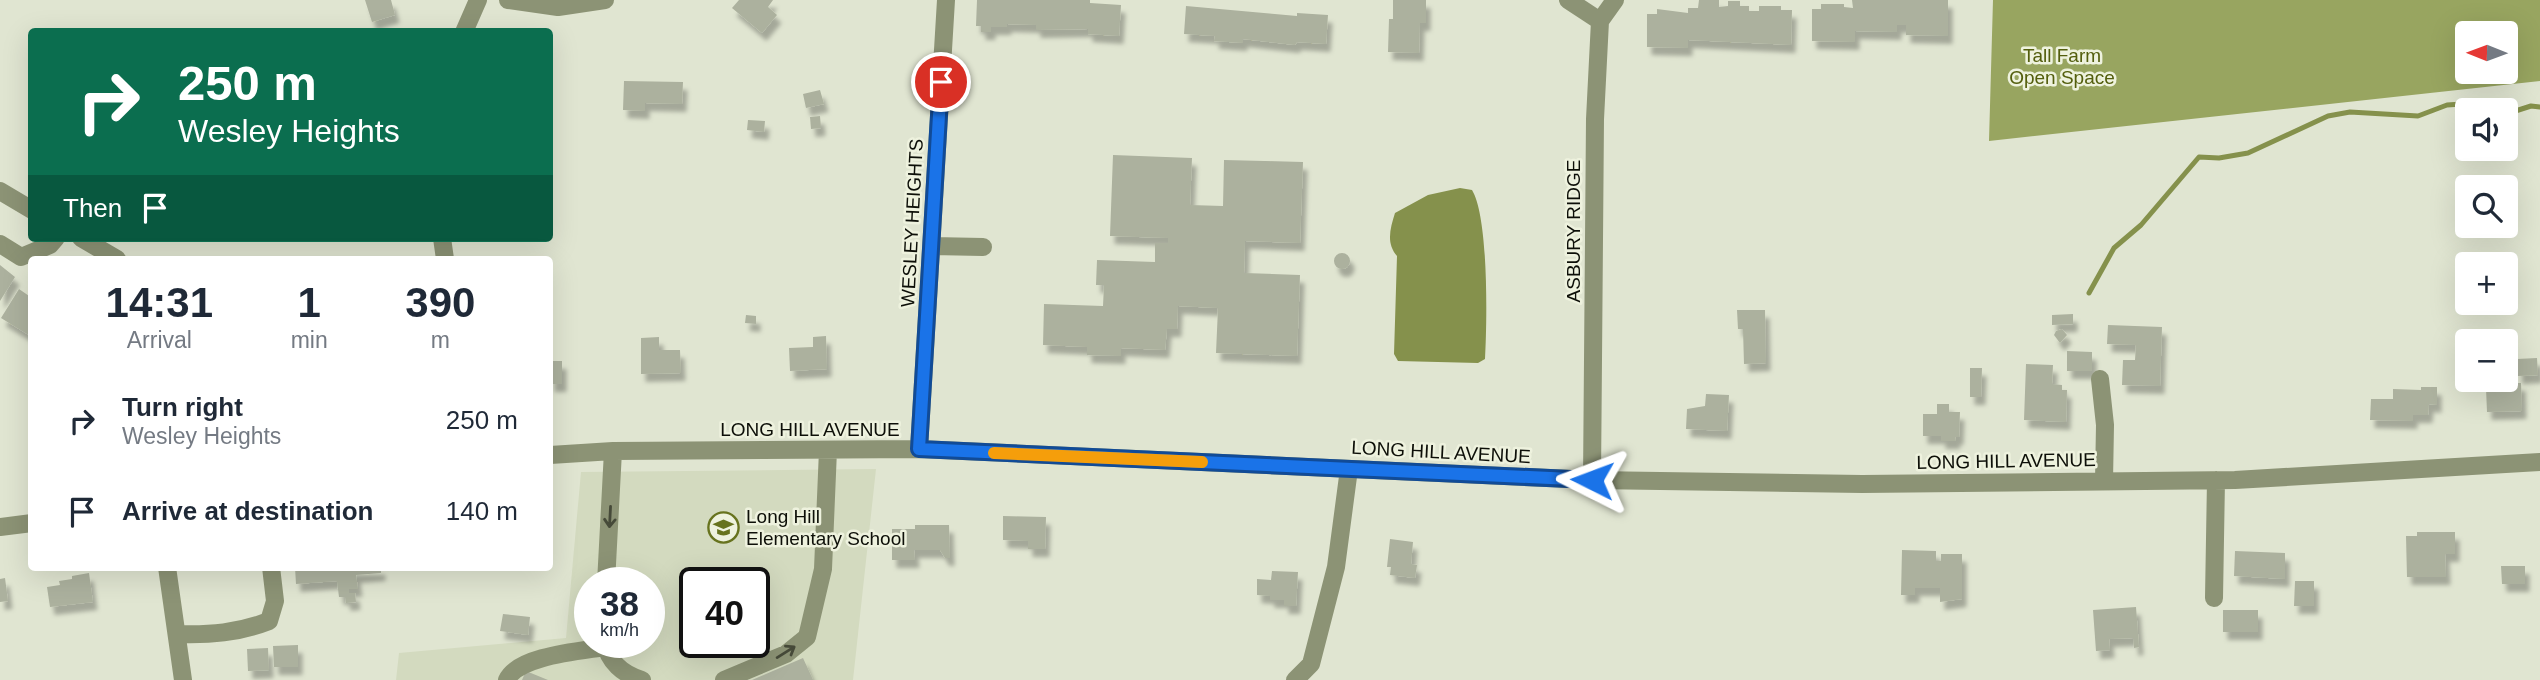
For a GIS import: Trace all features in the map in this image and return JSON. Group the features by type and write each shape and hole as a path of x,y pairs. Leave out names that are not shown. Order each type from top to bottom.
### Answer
{"street":[{"path":"466,28 478,0"},
{"path":"508,0 558,7 605,0"},
{"name":"WESLEY HEIGHTS","path":"919,449 946,0"},
{"path":"1568,0 1600,21 1615,0"},
{"name":"ASBURY RIDGE","path":"1592,480 1595,119 1600,21"},
{"path":"0,191 28,207"},
{"path":"0,244 21,257 53,242"},
{"path":"87,242 112,256"},
{"path":"932,246 983,247"},
{"path":"2100,379 2105,425 2104,481"},
{"name":"LONG HILL AVENUE","path":"553,455 613,451 919,449 1592,480 1862,484 2216,480 2540,462"},
{"path":"724,680 786,654 807,637 822,569 828,450"},
{"path":"607,567 613,451"},
{"path":"1295,680 1311,664 1336,567 1349,469"},
{"path":"2214,598 2216,480"},
{"path":"0,527 28,524"},
{"path":"168,571 183,680"},
{"path":"177,634 212,635 247,630 269,621 275,601 271,571"},
{"path":"507,680 510,674 527,662 574,651"},
{"path":"611,658 628,676 642,680"}],"shaded area":[{"path":"1460,188 1472,190 1478,204 1481,223 1486,272 1485,359 1478,363 1398,361 1394,354 1397,256 1391,246 1390,236 1395,213 1428,195"},
{"name":"Long Hill Elementary School","path":"876,469 853,680 396,680 399,653 566,638 581,472"}],"green space":[{"name":"Tall Farm Open Space","path":"1993,0 2540,0 2540,81 2518,83 2518,21 2455,21 2455,84 2512,84 1989,141"}],"building":[{"path":"365,0 391,0 395,15 372,22"},
{"path":"739,0 773,0 768,7 777,15 762,33 732,8"},
{"path":"977,0 1090,0 1090,3 1121,5 1119,36 1088,34 1088,29 1036,30 1036,25 1007,24 1007,27 991,27 991,32 981,32 981,26 976,26"},
{"path":"1393,0 1426,0 1426,23 1420,23 1419,53 1388,52 1389,19 1393,19"},
{"path":"1699,0 1719,0 1719,7 1728,6 1728,1 1740,1 1740,6 1749,6 1749,11 1759,11 1759,6 1781,6 1781,10 1792,10 1791,45 1688,40 1688,48 1647,47 1647,14 1657,14 1657,9 1688,13 1688,8 1698,8"},
{"path":"1852,0 1948,0 1948,36 1906,35 1906,25 1897,25 1897,32 1855,31 1855,42 1812,41 1812,9 1821,9 1821,4 1844,4 1844,7 1853,8"},
{"path":"1186,6 1297,16 1297,13 1328,15 1326,44 1297,42 1295,45 1243,39 1243,43 1214,41 1215,36 1184,34"},
{"path":"624,81 683,82 682,104 645,103 645,111 623,110"},
{"path":"820,90 824,104 806,108 803,94"},
{"path":"820,116 821,128 811,129 810,117"},
{"path":"748,120 765,121 764,132 747,130"},
{"path":"1113,155 1192,158 1190,205 1223,206 1224,160 1303,162 1300,243 1245,241 1244,273 1300,275 1297,356 1216,353 1218,308 1178,306 1177,329 1167,329 1165,350 1121,348 1121,356 1087,355 1087,347 1043,345 1044,304 1103,306 1104,285 1096,285 1097,260 1155,262 1155,243 1168,243 1168,238 1110,236"},
{"path":"1339,253 1345,253 1350,261 1348,267 1339,269 1334,264 1334,258"},
{"path":"0,265 15,277 0,301"},
{"path":"19,289 28,295 28,335 1,318"},
{"path":"1737,310 1765,310 1766,363 1744,364 1743,329 1738,329"},
{"path":"2073,314 2073,324 2052,325 2052,315"},
{"path":"746,315 756,316 756,324 745,323"},
{"path":"2108,325 2162,327 2160,386 2122,385 2123,360 2135,360 2136,345 2107,344"},
{"path":"2062,329 2067,335 2060,343 2054,335"},
{"path":"826,336 827,369 790,371 789,348 813,347 813,337"},
{"path":"659,337 659,350 680,350 681,373 641,374 641,338"},
{"path":"2067,351 2092,352 2092,371 2067,371"},
{"path":"2537,358 2538,375 2518,376 2518,359"},
{"path":"553,361 562,361 562,384 553,384"},
{"path":"2026,364 2053,365 2052,384 2062,385 2062,390 2067,390 2066,422 2024,420"},
{"path":"1970,368 1982,368 1981,397 1970,397"},
{"path":"2518,383 2521,383 2522,411 2487,412 2486,392 2518,392"},
{"path":"2421,387 2437,387 2437,405 2429,404 2428,415 2413,415 2413,421 2370,420 2371,399 2393,399 2393,389 2421,390"},
{"path":"1706,394 1729,395 1727,431 1686,429 1687,409 1705,406"},
{"path":"1937,404 1949,404 1949,412 1960,412 1959,437 1955,437 1956,441 1941,441 1941,436 1923,436 1923,414 1937,414"},
{"path":"1003,516 1046,517 1045,549 1028,549 1028,541 1003,540"},
{"path":"915,525 949,525 950,558 945,558 940,550 914,550 915,560 892,560 892,529 915,529"},
{"path":"2417,532 2455,532 2455,554 2445,554 2446,577 2407,577 2406,536 2417,536"},
{"path":"1390,539 1413,542 1411,564 1417,565 1415,578 1390,575 1391,567 1387,567"},
{"path":"1902,550 1936,551 1936,561 1941,561 1941,554 1962,554 1962,599 1940,602 1940,588 1915,588 1915,595 1901,595"},
{"path":"2235,551 2285,553 2285,579 2234,576"},
{"path":"2501,566 2525,566 2525,584 2502,584"},
{"path":"295,571 381,571 356,575 358,589 349,589 349,593 355,593 356,602 346,603 345,597 339,597 337,581 296,584"},
{"path":"1272,571 1298,572 1296,606 1284,606 1284,600 1270,600 1270,596 1257,595 1257,579 1271,580"},
{"path":"89,573 93,602 50,607 47,587 60,585 59,581 72,579 72,576"},
{"path":"5,578 8,601 0,602 0,579"},
{"path":"2295,581 2314,581 2314,606 2294,606"},
{"path":"2136,607 2139,647 2134,648 2133,638 2109,639 2110,650 2096,651 2093,610"},
{"path":"2223,610 2258,610 2258,632 2223,632"},
{"path":"503,614 530,617 528,635 500,631"},
{"path":"298,645 298,667 274,667 273,646"},
{"path":"268,648 269,670 248,671 247,649"},
{"path":"803,658 813,680 752,680"},
{"path":"526,671 548,680 522,680"}],"waterway":[{"path":"2089,293 2114,248 2141,225 2199,157 2219,158 2248,153 2328,116 2350,112 2418,116 2455,104"},
{"path":"2518,110 2531,106 2540,107"}],"slow traffic":[{"path":"994,453 1202,462"}],"place":[{"name":"Long Hill Elementary School","path":"723,527"}],"route":[{"path":"941,82 919,449 1592,480"}]}
